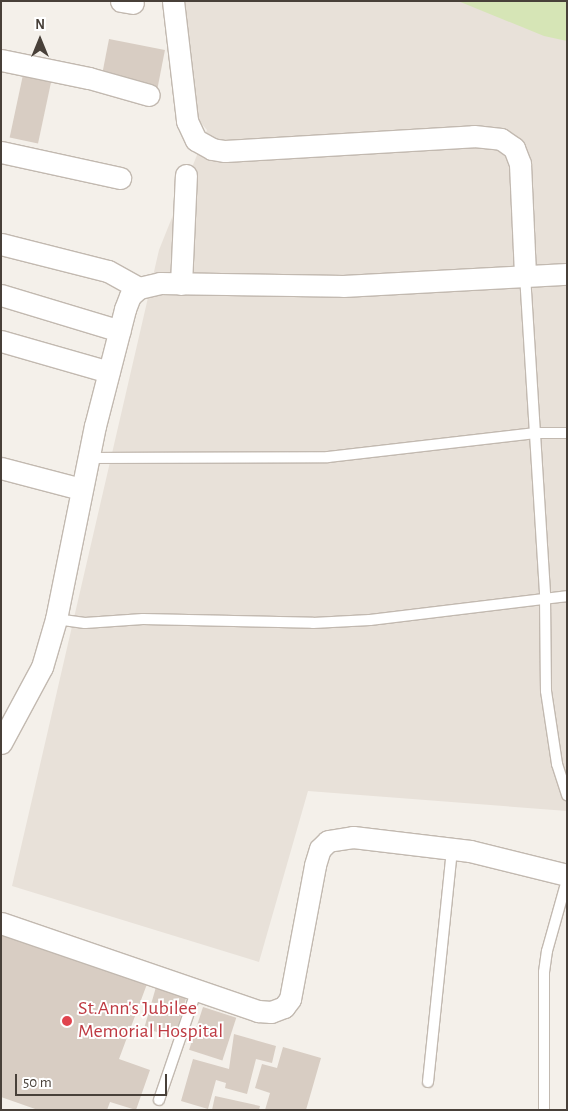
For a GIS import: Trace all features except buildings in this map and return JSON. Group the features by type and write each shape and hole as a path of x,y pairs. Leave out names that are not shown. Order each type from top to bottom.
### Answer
{"street":[{"path":"173,1 187,121 196,140 212,149 225,151 474,136 501,139 514,148 520,164 525,275"},
{"path":"1,60 89,78 149,95"},
{"path":"1,152 120,178"},
{"path":"181,284 186,175"},
{"path":"1,244 108,271 139,288"},
{"path":"1,743 7,713 42,666 56,619 81,489 109,372 130,296 139,288 160,283 343,286 567,274"},
{"path":"1,295 120,331"},
{"path":"1,341 109,372"},
{"path":"1,468 81,489"},
{"path":"1,923 258,1011 284,1007 293,987 315,865 320,849 328,841 353,837 452,849 567,875"}],"lane":[{"path":"525,275 545,596 548,716 557,764 567,795"},
{"path":"88,458 328,457 534,434 567,433"},
{"path":"56,619 85,623 143,619 314,623 370,620 545,596 567,596"},
{"path":"428,1082 452,849"},
{"path":"544,1110 544,972 547,951 567,880"},
{"path":"159,1100 197,989"}],"shaded area":[{"path":"164,1 567,1 567,811 308,791 259,962 12,886 159,250 207,130 175,93"}],"green space":[{"path":"458,1 567,1 567,41 544,36"}],"place":[{"name":"St.Ann's Jubilee Memorial Hospital","path":"67,1021"}]}
